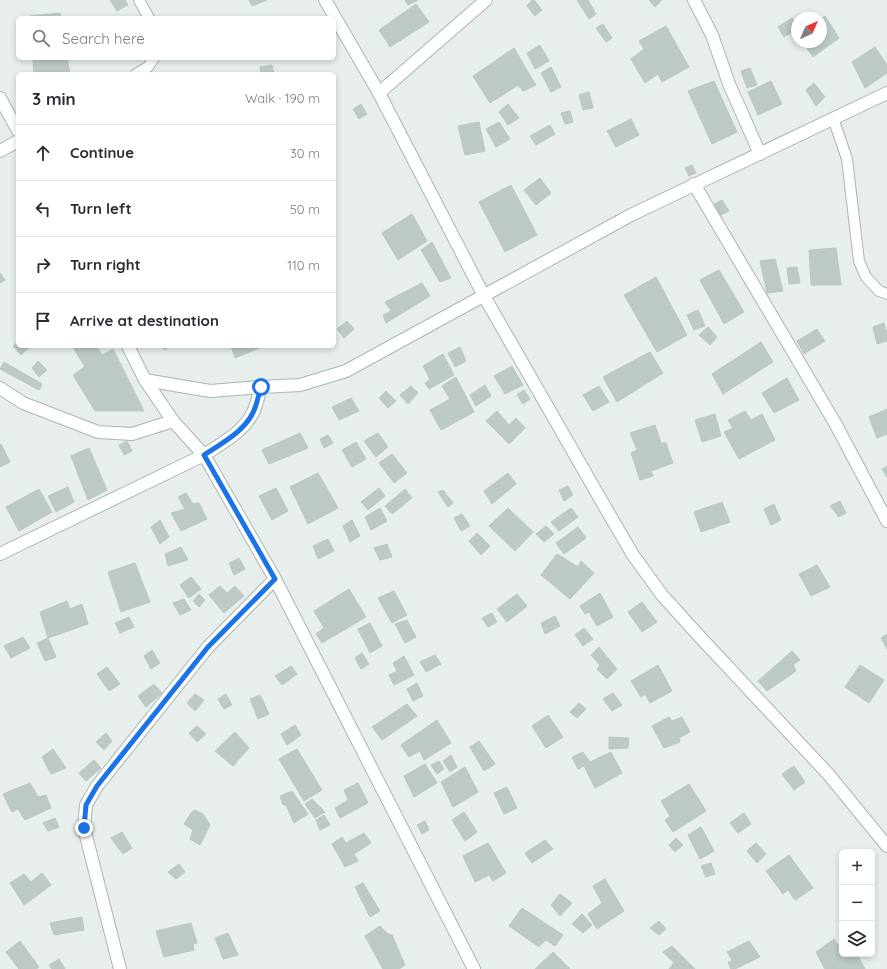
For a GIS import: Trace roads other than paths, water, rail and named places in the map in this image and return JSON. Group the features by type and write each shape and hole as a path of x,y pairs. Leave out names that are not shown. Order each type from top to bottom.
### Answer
{"street":[{"path":"325,0 334,16"},
{"path":"379,94 486,0"},
{"path":"694,0 712,35 728,84 760,154"},
{"path":"336,19 379,94 484,296 608,514 633,555 662,595 829,775 887,846"},
{"path":"145,380 210,391 300,385 346,371 631,215 887,93"},
{"path":"0,98 16,127"},
{"path":"0,151 16,142"},
{"path":"694,184 835,423 887,522"},
{"path":"129,348 145,380 174,422 204,455 275,579 474,969"},
{"path":"0,554 204,455 229,439 242,428 252,416 261,387"},
{"path":"0,388 24,402 98,432 132,434 174,422"},
{"path":"120,969 84,828 86,805 97,786 208,647 275,579"}],"lane":[{"path":"139,0 148,16"},
{"path":"139,72 148,67 153,60"},
{"path":"833,118 847,159 859,261 866,277 879,291 887,294"}]}
